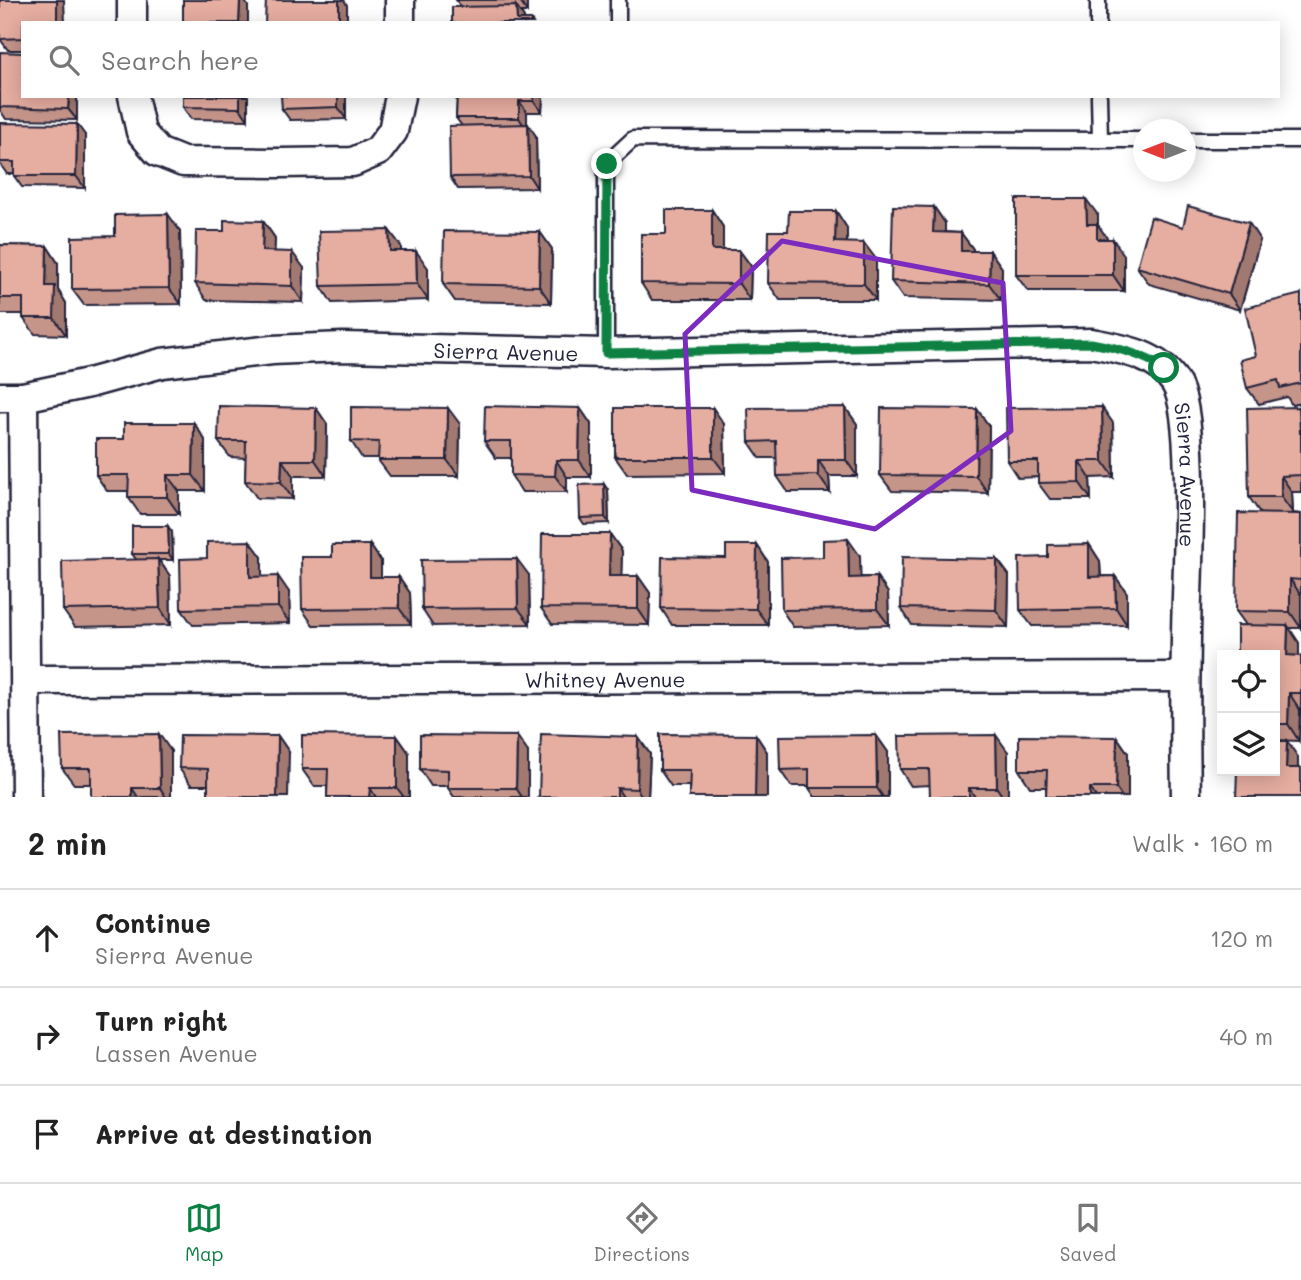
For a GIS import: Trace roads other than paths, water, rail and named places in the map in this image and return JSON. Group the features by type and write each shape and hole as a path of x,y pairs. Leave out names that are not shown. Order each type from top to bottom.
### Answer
{"street":[{"path":"132,0 132,21"},
{"path":"400,0 400,21"},
{"path":"133,98 141,132 158,152 183,162 280,163 353,162 378,151 393,131 400,98"},
{"name":"Sierra Avenue","path":"12,397 89,383 162,363 272,349 343,347 606,353 1091,343 1122,349 1145,357 1164,368 1181,392 1186,409 1186,797"},
{"path":"12,397 26,680 26,797"},
{"name":"Whitney Avenue","path":"26,680 1185,677"}],"lane":[{"path":"618,0 618,21"},
{"path":"1098,0 1098,21"},
{"path":"1099,98 1100,140"},
{"path":"606,353 607,164 633,139 1133,140"},
{"path":"1196,140 1301,140"}]}
